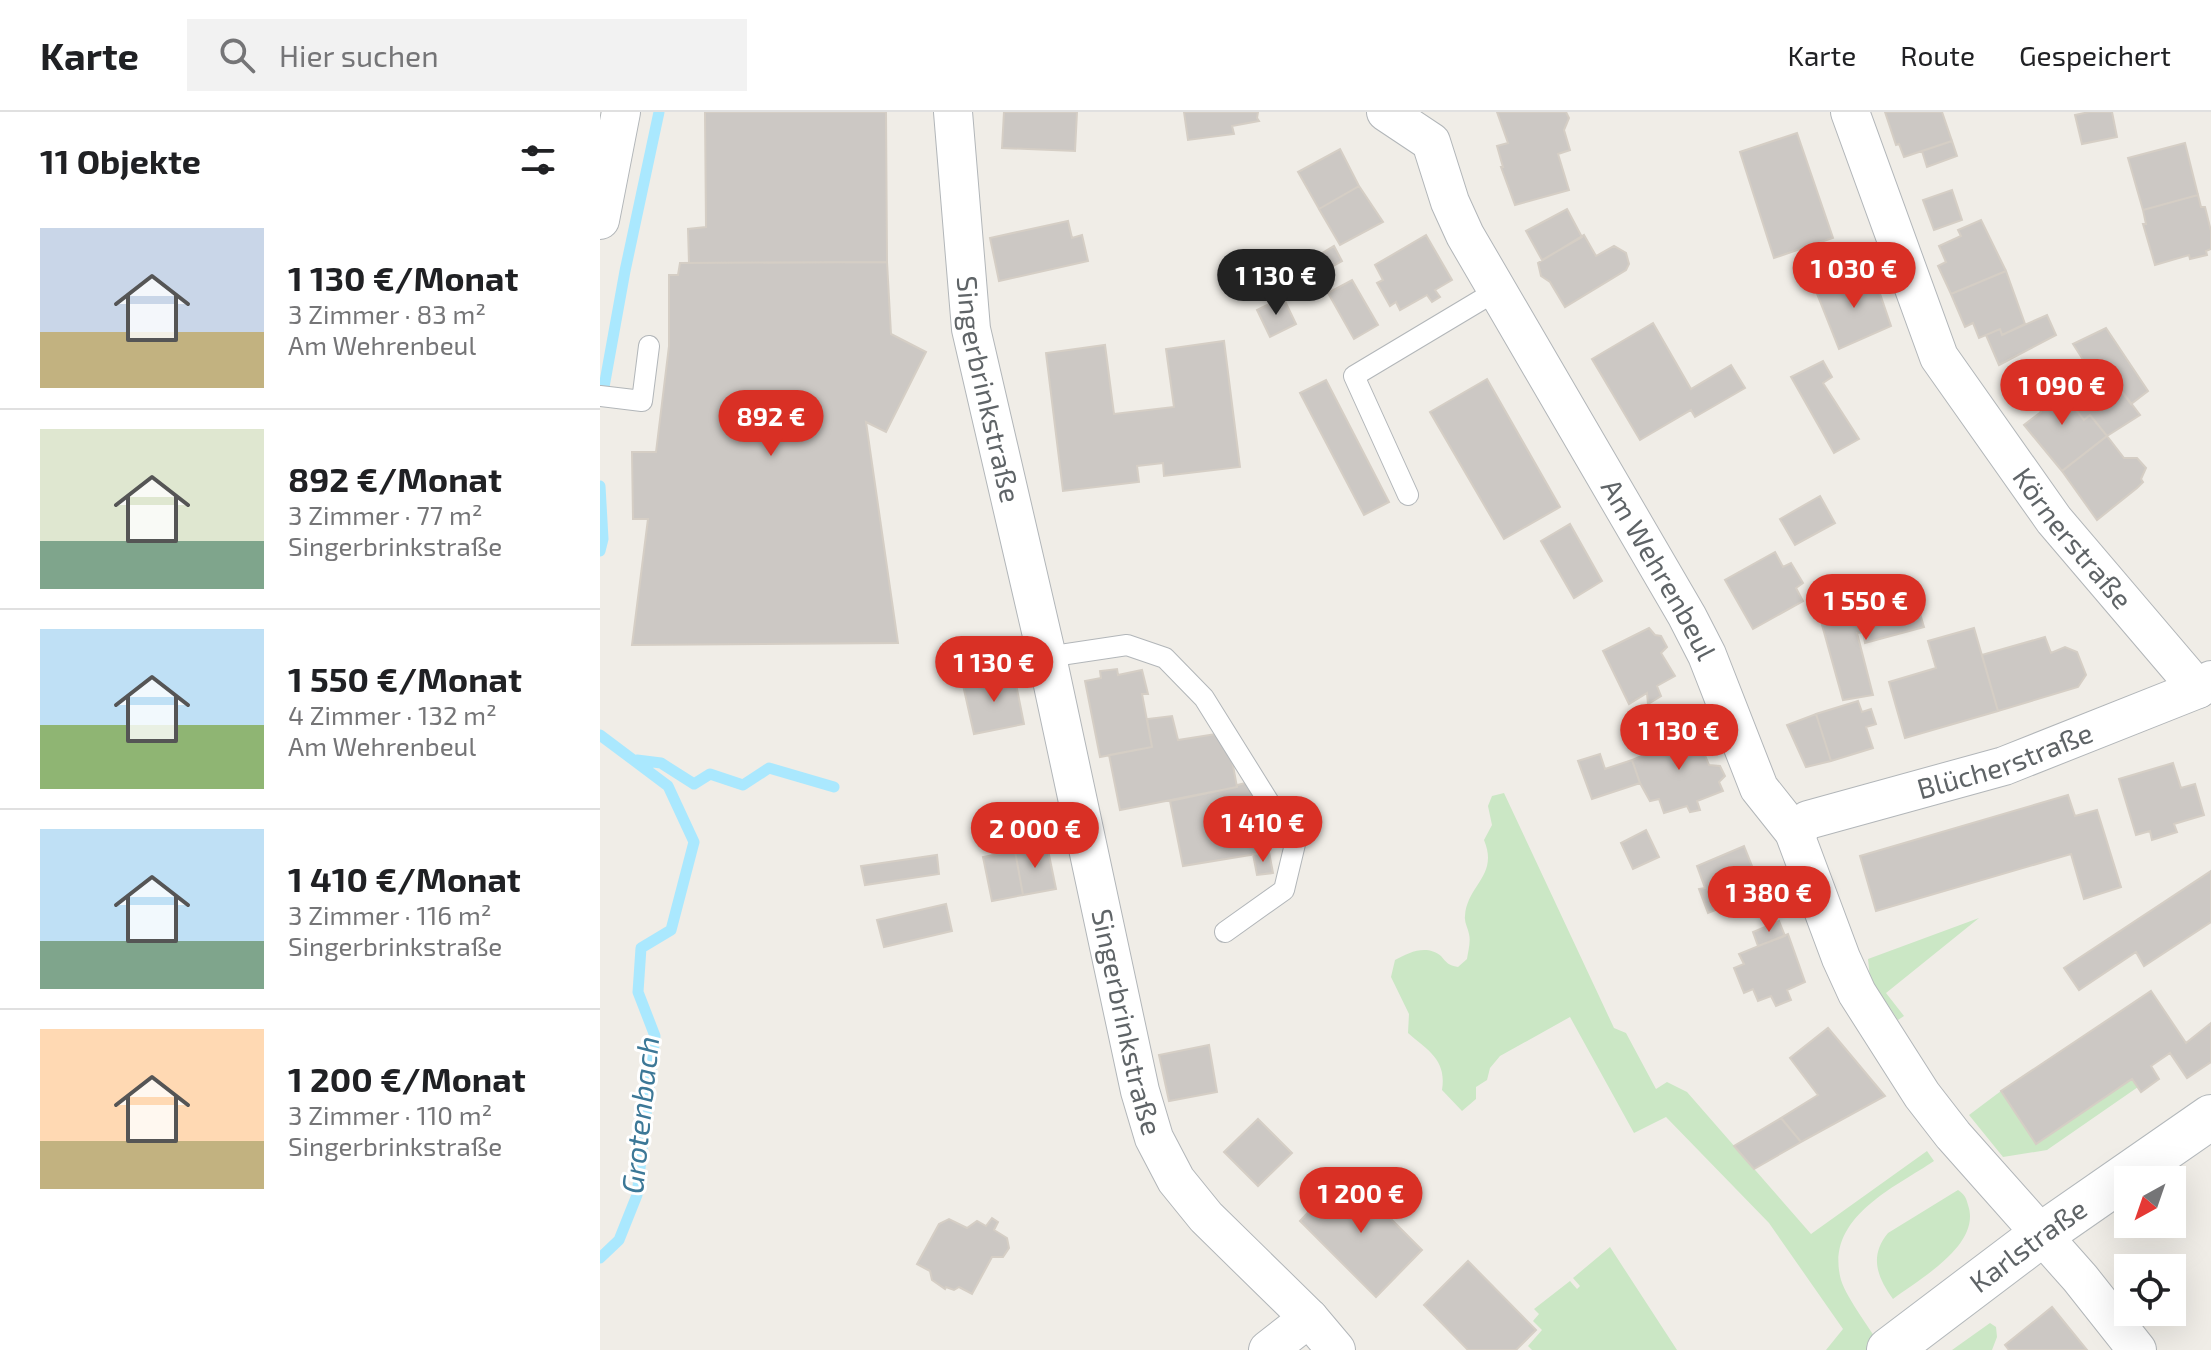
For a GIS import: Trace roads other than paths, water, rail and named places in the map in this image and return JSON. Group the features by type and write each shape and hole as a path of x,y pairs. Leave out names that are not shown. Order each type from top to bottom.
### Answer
{"street":[{"path":"600,220 621,112"},
{"name":"Singerbrinkstraße","path":"953,112 971,329 1047,657 1140,1091 1154,1138 1176,1180 1206,1217 1309,1318 1336,1350"},
{"name":"Am Wehrenbeul","path":"1386,112 1432,127 1450,202 1465,235 1687,616 1707,655 1759,788 1794,832 1857,993 1922,1095 1968,1154 2137,1350"},
{"name":"Körnerstraße","path":"1850,112 1939,357 2054,520 2205,684"},
{"name":"Blücherstraße","path":"1794,832 1808,820 2004,766 2205,684"},
{"name":"Karlstraße","path":"1906,1337 2041,1235 2211,1117"},
{"path":"1268,1350 1309,1318"}],"lane":[{"path":"1408,495 1354,376 1496,291"},
{"path":"600,396 642,401 649,346"},
{"path":"1047,657 1127,645 1165,658 1204,698 1295,844 1284,890 1225,932"}],"waterway":[{"name":"Grotenbach","path":"602,398 659,112"},
{"name":"Grotenbach","path":"600,486 603,539 600,551"},
{"name":"Grotenbach","path":"600,735 668,786 694,842 671,930 641,948 638,992 655,1036 637,1195 619,1240 600,1258"},
{"path":"637,760 661,763 694,784 710,774 743,785 769,768 834,787"}]}
